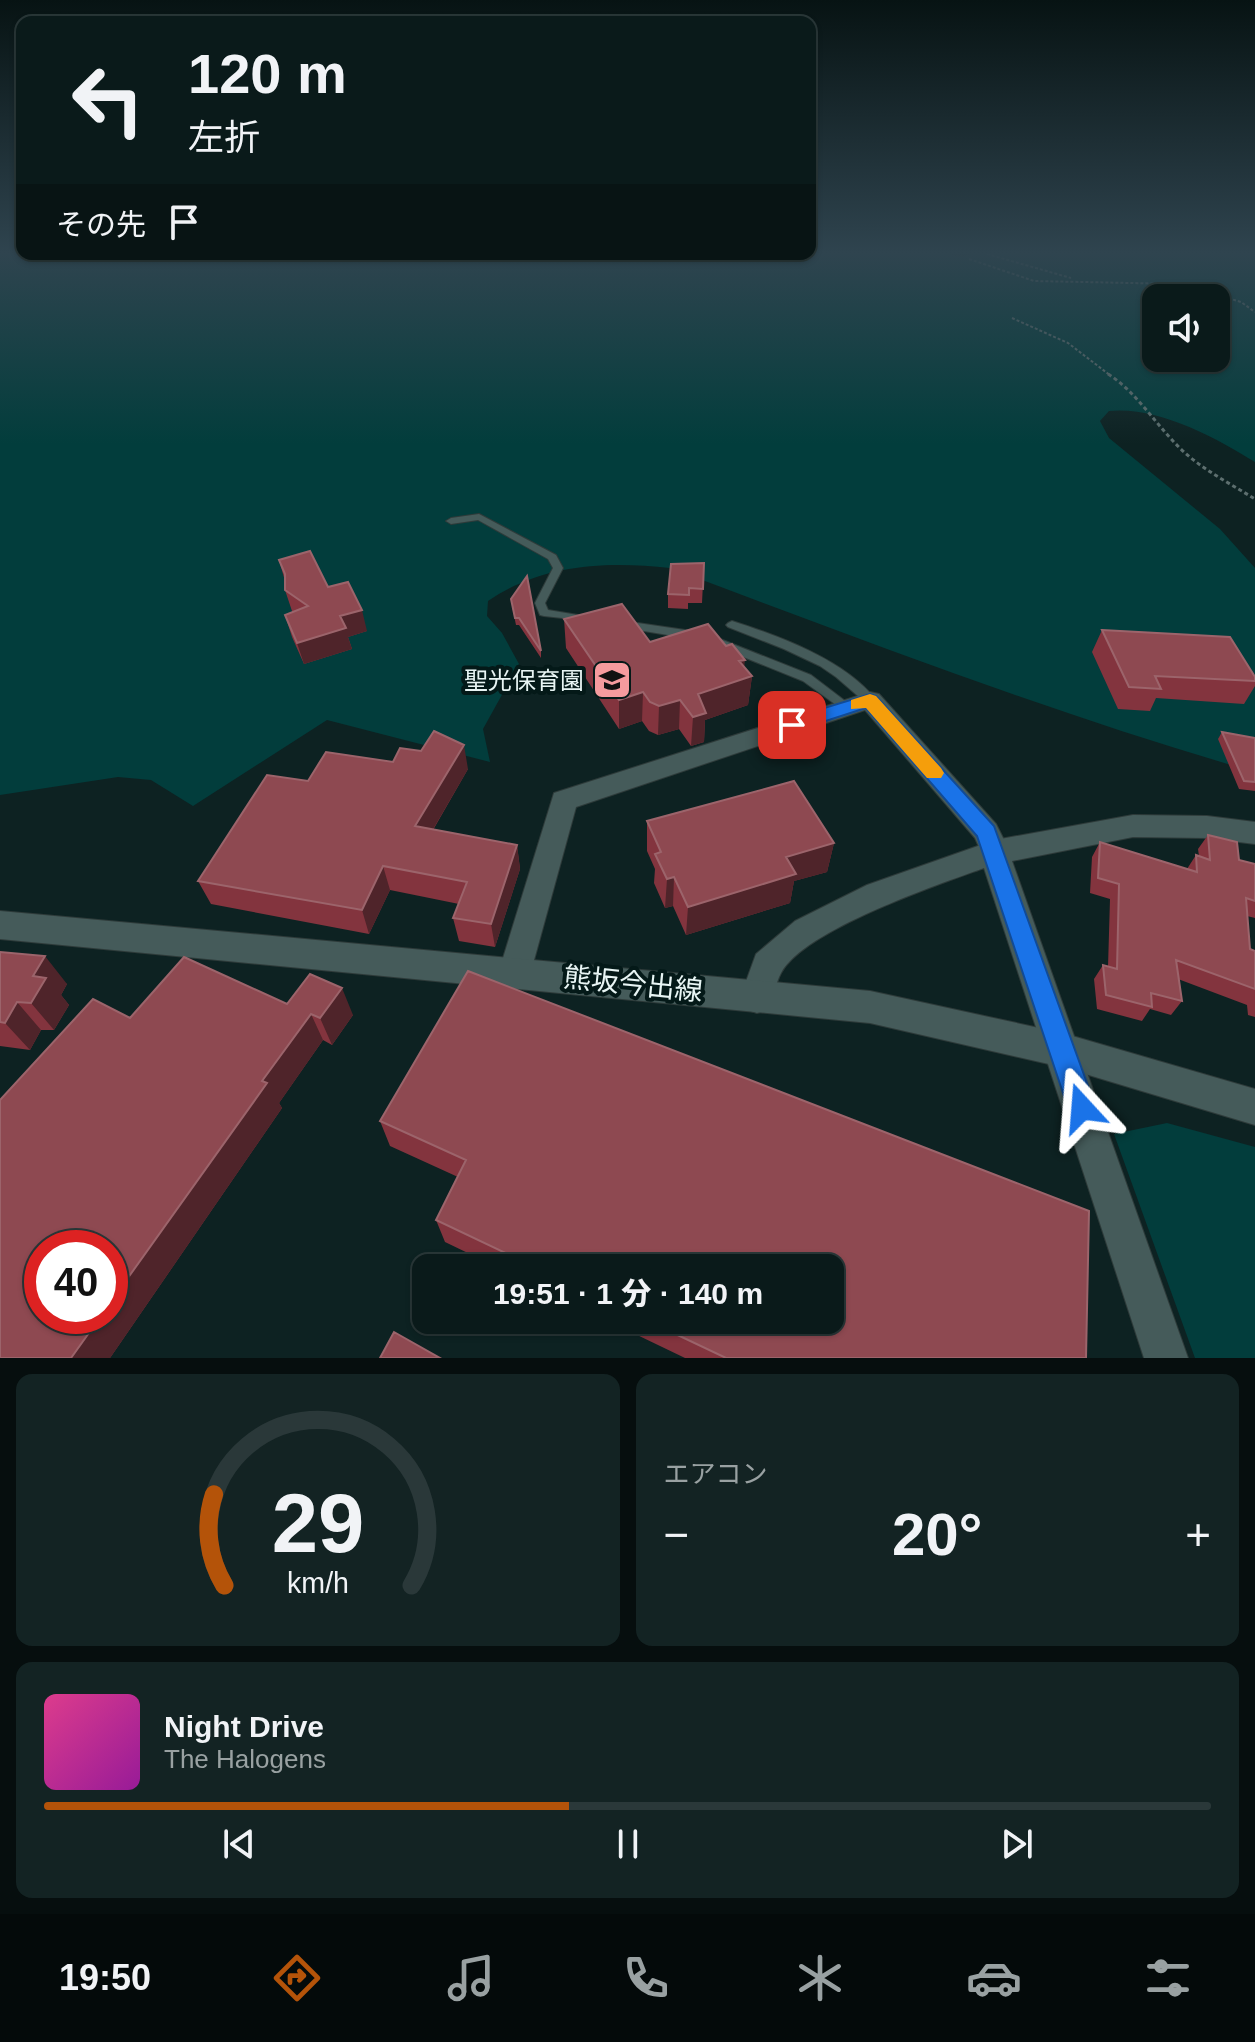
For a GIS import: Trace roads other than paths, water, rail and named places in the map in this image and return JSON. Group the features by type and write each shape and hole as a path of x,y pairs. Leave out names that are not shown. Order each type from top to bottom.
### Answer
{"street":[{"path":"515,971 564,800 858,704 986,832 1166,1358"},
{"path":"757,998 767,964 806,931 878,894 995,852 1133,826 1207,827 1255,833"},
{"name":"熊坂今出線","path":"0,925 515,971 757,998 870,1007 1062,1050 1255,1107"}],"lane":[{"path":"451,521 479,517 552,557 558,568 540,603 544,613 715,641 807,678 858,704"},
{"path":"732,625 824,663 853,681 858,704"}],"place":[{"name":"聖光保育園","path":"612,680"}]}
